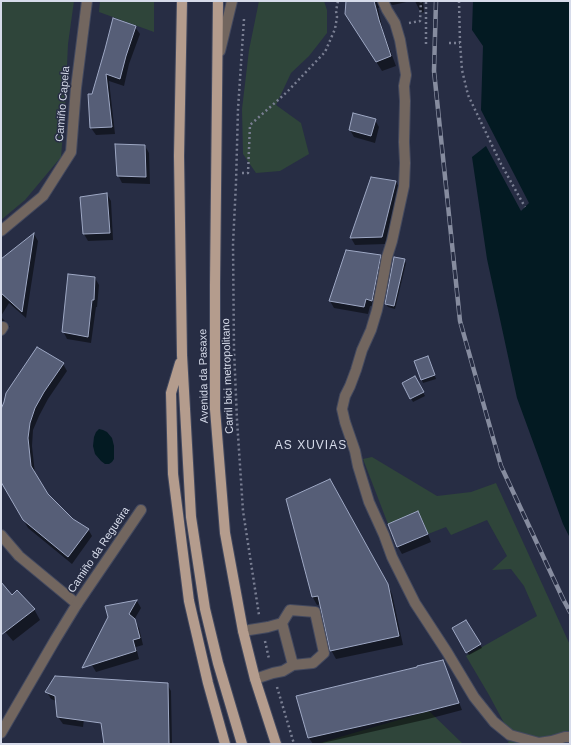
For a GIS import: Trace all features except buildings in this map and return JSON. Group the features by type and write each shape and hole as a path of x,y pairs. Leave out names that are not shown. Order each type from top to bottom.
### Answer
{"main road":[{"name":"Avenida da Pasaxe","path":"182,1 179,156 182,355 192,517 205,609 218,663 242,744"},
{"name":"Avenida da Pasaxe","path":"218,1 215,409 225,533 243,631 255,679 276,744"},
{"path":"182,355 171,392 173,474 189,601 208,683 225,744"}],"street":[{"name":"Camiño Capela","path":"1,231 42,196 71,152 76,88 87,1"},
{"path":"217,61 232,1"},
{"path":"383,1 395,23 400,40 406,75 404,86 404,186 387,257 377,310 371,330 345,396 342,409 345,422 355,450 358,466 369,502 392,557 415,603 474,697 494,722 510,735 539,743 570,737"},
{"name":"Camiño da Regueira","path":"1,733 77,604 141,510"},
{"name":"Camiño da Regueira","path":"1,535 19,556 77,604"},
{"path":"243,631 282,623 290,610 315,612 324,653 313,663 293,665 284,671 255,679"},
{"path":"282,623 293,665"}],"path":[{"path":"242,174 248,173 250,124 287,92 325,52 335,29 338,1"},
{"path":"395,23 404,24 420,21 421,1"},
{"path":"426,1 426,44"},
{"path":"459,1 462,70 468,96 501,164 525,207"},
{"name":"Carril bici metropolitano","path":"245,16 238,109 233,244 234,350 243,511 262,628 273,673 294,744"},
{"path":"449,43 460,43"}],"green space":[{"path":"1,1 74,1 68,44 61,157 25,200 1,220"},
{"path":"100,1 154,1 154,32 99,12"},
{"path":"259,1 324,1 327,10 327,33 309,56 291,73 276,105 301,123 309,154 280,171 256,173 243,154 242,109 249,50"},
{"path":"372,457 437,496 471,492 496,483 570,645 570,744 508,744 510,734 466,656 537,616 524,586 511,569 492,570 507,556 487,520 451,535 446,527 428,534 418,511 388,524 363,459"},
{"path":"429,711 463,744 316,744"}],"water":[{"path":"473,1 570,1 570,538 563,524 517,398 487,259 472,157 486,146 521,211 529,203 481,110 483,46 472,30"},
{"path":"99,429 107,432 112,438 114,446 114,459 109,464 105,464 95,454 93,446 94,437"}],"railway":[{"path":"436,1 434,71 460,321 501,466 570,612"}],"district":[{"name":"AS XUVIAS","path":"311,446"}]}
